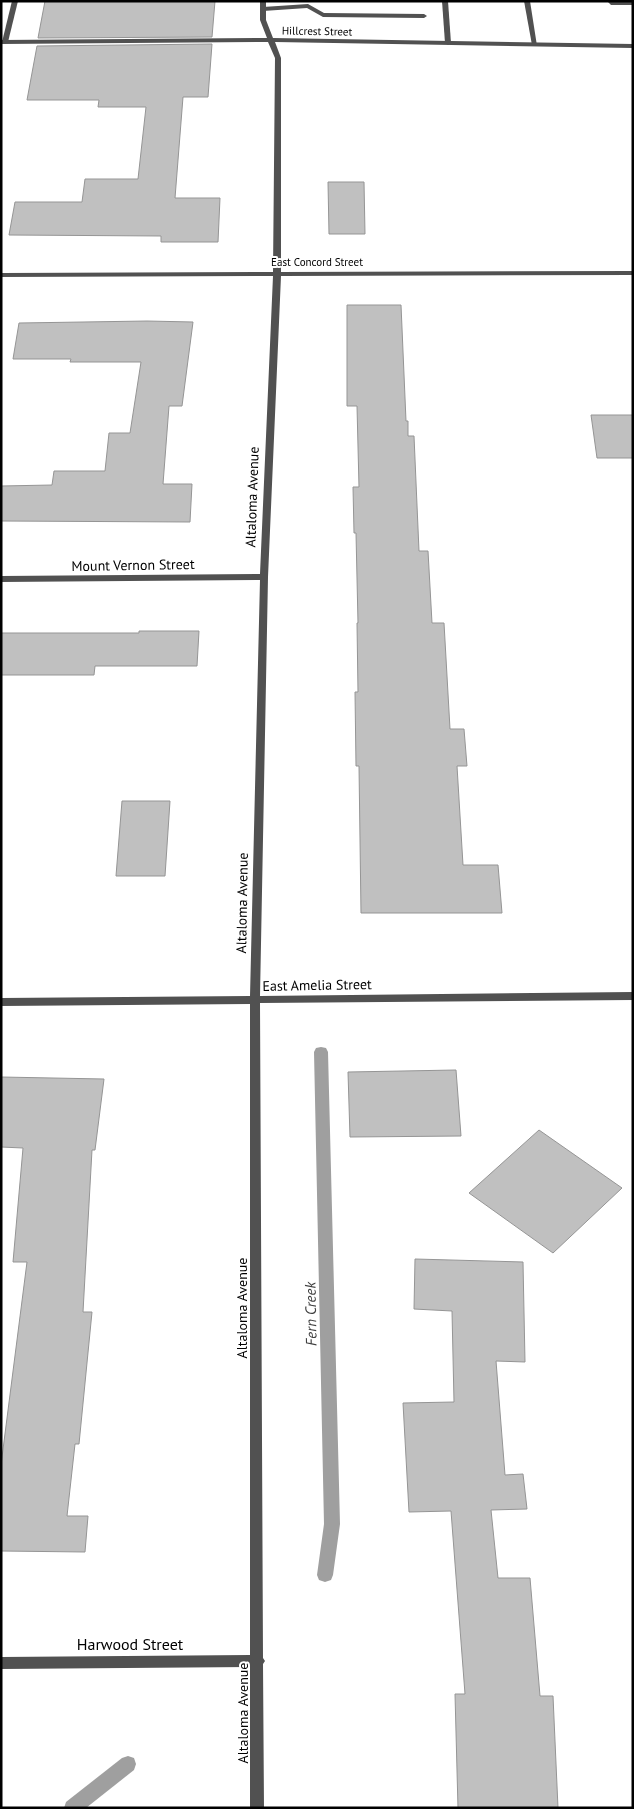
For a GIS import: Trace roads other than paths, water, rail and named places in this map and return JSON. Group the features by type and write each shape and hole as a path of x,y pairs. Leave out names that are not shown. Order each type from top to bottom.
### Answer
{"street":[{"path":"3,42 14,1"},
{"name":"Altaloma Avenue","path":"258,1808 255,999 264,577 277,273 278,58 269,40 263,20 263,1"},
{"path":"445,1 448,43"},
{"path":"528,1 535,45"},
{"path":"610,1 633,3"},
{"path":"263,9 308,3 323,15 424,16"},
{"name":"Hillcrest Street","path":"3,42 269,40 633,46"},
{"name":"East Concord Street","path":"1,275 633,273"},
{"name":"Mount Vernon Street","path":"1,580 264,577"},
{"name":"East Amelia Street","path":"1,1002 633,996"},
{"name":"Harwood Street","path":"1,1663 258,1661"}],"waterway":[{"name":"Fern Creek","path":"321,1052 332,1524 325,1575"},
{"name":"Fern Creek","path":"72,1808 128,1764"}]}
